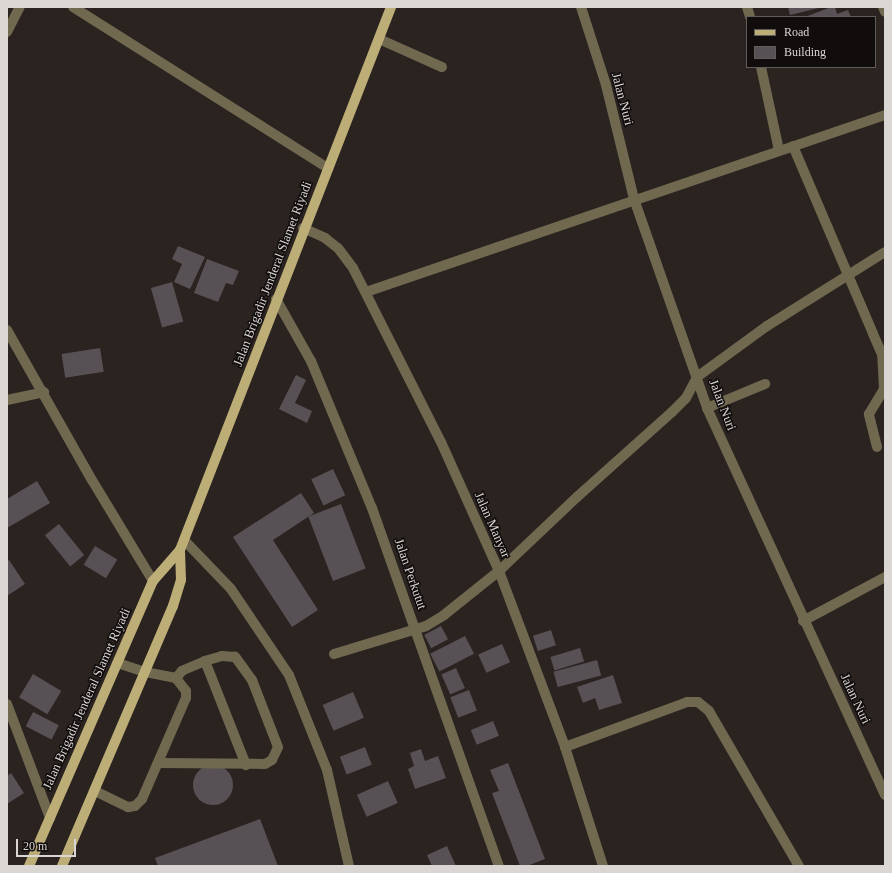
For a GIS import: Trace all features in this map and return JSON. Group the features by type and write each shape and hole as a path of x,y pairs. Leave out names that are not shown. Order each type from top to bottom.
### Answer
{"main road":[{"name":"Jalan Brigadir Jenderal Slamet Riyadi","path":"29,866 153,581 180,550 303,228 391,7"},
{"name":"Jalan Brigadir Jenderal Slamet Riyadi","path":"62,866 145,672 181,580 180,550"}],"street":[{"path":"7,32 20,7"},
{"path":"73,7 328,168"},
{"name":"Jalan Nuri","path":"581,7 606,85 634,199 707,408 885,795"},
{"path":"883,7 885,12"},
{"path":"379,39 442,67"},
{"path":"761,68 779,150"},
{"path":"366,292 885,114"},
{"path":"793,146 848,276 884,354 884,389 869,414 877,447"},
{"name":"Jalan Manyar","path":"303,228 326,238 338,248 366,292 441,442 499,571 565,747 603,866"},
{"path":"334,654 415,630 444,614 499,571 576,497 672,412 686,398 697,377 767,326 885,252"},
{"name":"Jalan Perkutut","path":"276,299 311,361 394,567 499,866"},
{"path":"7,330 44,392 92,480 153,581"},
{"path":"707,408 765,384"},
{"path":"7,400 44,392"},
{"path":"184,540 231,589 289,675 328,770 349,866"},
{"path":"804,621 885,577"},
{"path":"158,763 265,764 272,760 278,748 252,680 235,657 222,656 205,661 182,671 176,678"},
{"path":"205,661 246,765"},
{"path":"95,791 128,807 135,806 142,799 186,698 186,691 176,678 145,672 118,663"},
{"path":"565,747 687,702 698,702 709,711 798,866"},
{"path":"7,704 50,818"}],"building":[{"path":"788,7 819,7 819,8 790,15"},
{"path":"831,7 835,7 837,14 848,10 851,16 808,16"},
{"path":"178,246 205,257 190,289 174,282 182,264 172,259"},
{"path":"207,259 239,271 233,285 226,283 218,302 194,293"},
{"path":"172,282 183,321 162,327 151,288"},
{"path":"100,348 104,372 65,378 61,354"},
{"path":"296,375 306,380 295,403 312,411 307,423 279,409"},
{"path":"333,469 345,495 324,505 311,479"},
{"path":"37,481 50,503 7,528 7,499"},
{"path":"301,493 314,513 273,540 318,610 292,627 233,537"},
{"path":"341,504 366,568 333,581 308,517"},
{"path":"59,524 84,555 70,566 45,535"},
{"path":"95,546 117,559 106,578 84,565"},
{"path":"9,560 25,584 7,596 7,561"},
{"path":"441,626 448,639 431,648 424,635"},
{"path":"551,630 556,645 538,651 533,636"},
{"path":"465,636 474,654 439,672 430,654"},
{"path":"502,644 510,662 486,673 478,655"},
{"path":"580,648 584,661 554,670 550,657"},
{"path":"597,660 601,675 558,687 554,672"},
{"path":"456,668 465,688 450,695 441,675"},
{"path":"33,674 61,691 47,714 19,697"},
{"path":"613,675 622,703 599,710 595,698 583,703 577,687"},
{"path":"469,690 477,711 458,718 450,697"},
{"path":"353,692 364,718 334,731 323,705"},
{"path":"33,712 59,725 52,739 26,726"},
{"path":"493,721 499,736 477,745 471,730"},
{"path":"365,747 372,765 347,774 340,757"},
{"path":"421,749 425,761 438,756 446,778 415,789 408,769 414,766 410,753"},
{"path":"508,763 545,859 527,866 520,866 492,793 499,791 490,770"},
{"path":"209,765 217,765 224,768 230,774 233,785 230,796 224,802 217,805 209,805 202,802 196,796 193,789 193,781 196,774 202,768"},
{"path":"11,773 24,793 7,804 7,776"},
{"path":"388,781 398,803 367,817 357,795"},
{"path":"260,819 278,866 158,866 155,858"},
{"path":"447,846 456,866 432,866 427,855"}]}
